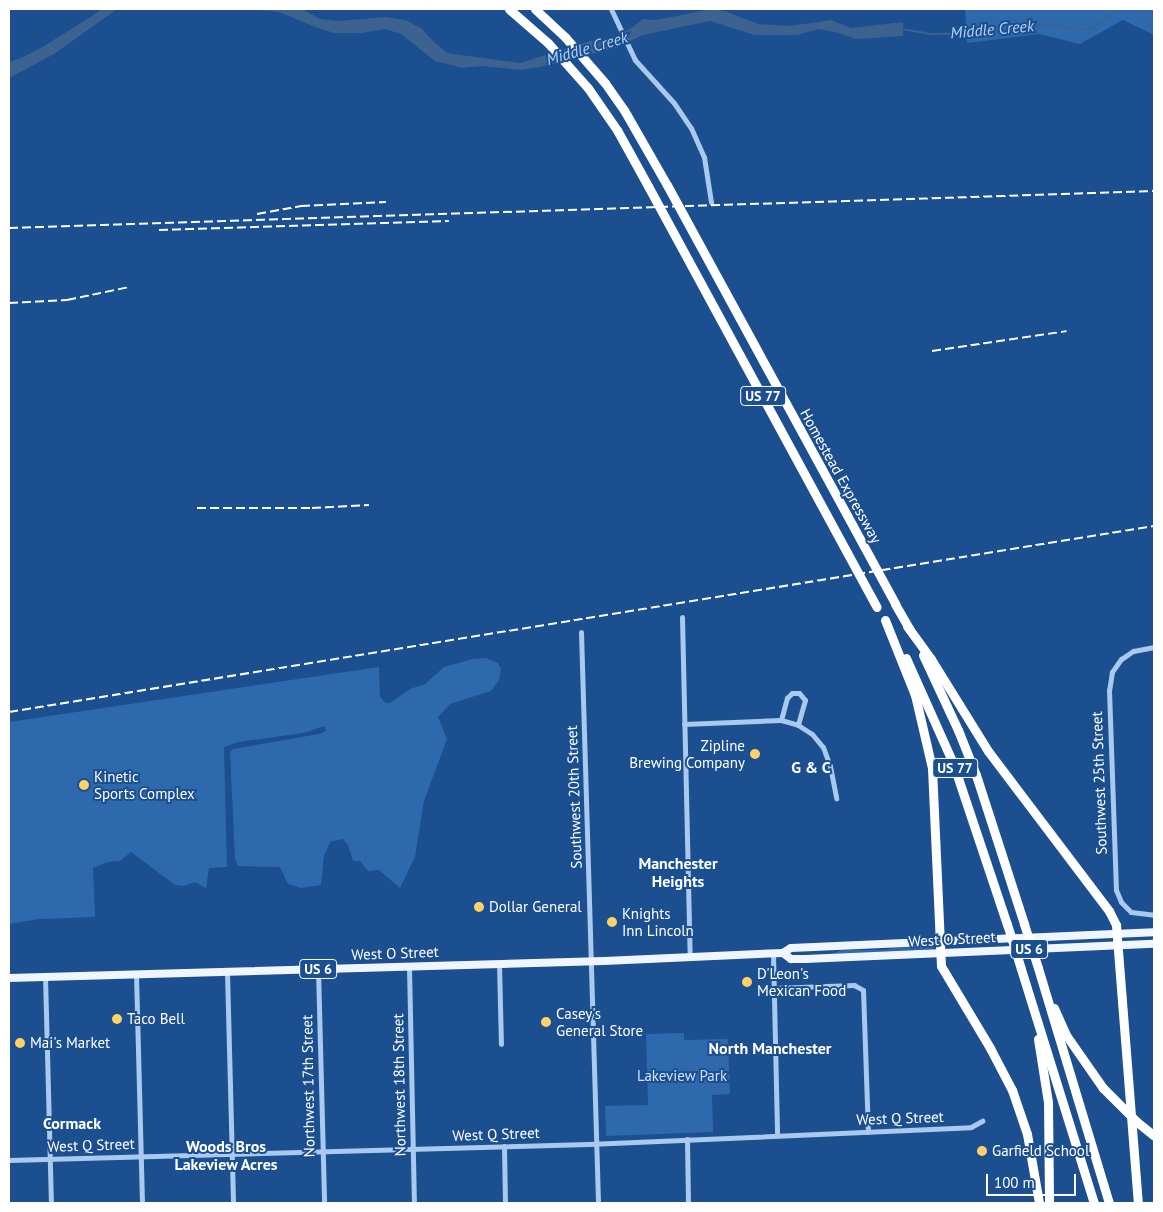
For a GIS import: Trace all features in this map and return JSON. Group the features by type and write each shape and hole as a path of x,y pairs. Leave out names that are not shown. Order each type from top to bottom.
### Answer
{"highway":[{"name":"Homestead Expressway","path":"510,9 564,59 611,120 885,620 921,690 950,756 981,841 1022,973"},
{"name":"Homestead Expressway","path":"535,9 551,23 605,83 624,110 896,604 947,706 976,775 1038,968"},
{"path":"541,9 551,23"},
{"path":"885,620 915,695 932,768 940,953 943,973 990,1048 1014,1097 1033,1158 1039,1203"},
{"path":"907,626 931,659 988,751 1109,911 1116,925 1138,1203"},
{"path":"1038,968 1066,1035 1103,1088 1136,1122 1154,1136"},
{"name":"US 77","path":"1038,968 1108,1203"},
{"path":"1022,973 1094,1203"},
{"name":"US 77","path":"1022,973 1038,1038 1046,1089 1050,1165 1049,1203"}],"main road":[{"name":"West O Street","path":"783,954 790,948 1154,932"},
{"name":"West O Street","path":"9,978 592,962 773,954 783,954 791,959 1154,944"}],"street":[{"path":"611,9 630,50 642,69 674,103 691,128 704,157 711,202"},
{"path":"682,617 690,958"},
{"name":"Southwest 20th Street","path":"581,632 598,1203"},
{"name":"Southwest 25th Street","path":"1154,647 1133,651 1121,659 1112,672 1109,690 1116,890 1125,908 1138,914 1154,915"},
{"path":"781,720 787,698 792,693 799,692 805,700 798,725"},
{"path":"684,724 781,720 798,725 812,734 823,747 829,760 836,798"},
{"path":"773,954 778,1135"},
{"path":"499,964 501,1044"},
{"name":"Northwest 18th Street","path":"409,967 414,1203"},
{"name":"Northwest 17th Street","path":"318,969 324,1203"},
{"path":"227,972 233,1203"},
{"path":"136,974 142,1203"},
{"path":"45,976 51,1203"},
{"path":"774,988 854,985 860,987 864,998 868,1132"},
{"name":"West Q Street","path":"9,1160 596,1144 971,1127 982,1121"},
{"path":"687,1139 688,1203"},
{"path":"504,1146 505,1203"}],"green space":[{"path":"965,9 1154,9 1154,35 1123,20 1080,44 1039,34 967,43"},
{"path":"486,658 498,663 501,669 499,680 491,691 450,704 438,717 447,739 424,801 415,857 400,888 379,870 368,871 360,861 353,861 348,845 343,839 330,842 324,856 321,885 301,888 288,884 280,867 238,866 235,859 230,752 233,749 319,734 326,731 325,726 303,733 239,742 224,747 227,867 209,868 206,888 195,882 184,886 175,885 131,852 120,861 108,862 93,868 95,917 39,919 9,924 9,722 379,667 380,697 386,703 390,703 410,689 425,684 444,667 473,659"},
{"path":"933,946 933,949 831,954 842,950 886,950"},
{"name":"Lakeview Park","path":"684,1033 684,1040 728,1039 730,1094 712,1095 713,1132 606,1136 605,1106 648,1105 646,1034"}],"water":[{"path":"103,9 117,9 54,54 9,78 9,62 41,48"},
{"path":"249,9 302,9 320,19 339,21 386,17 405,20 421,28 447,53 520,63 590,41 616,36 643,19 656,20 712,9 724,11 758,24 790,26 831,20 851,28 903,22 903,36 856,39 818,29 797,35 755,35 710,21 643,35 615,48 550,65 522,70 481,66 462,68 435,61 401,34 385,29 362,33 334,33 279,12"}],"waterway":[{"name":"Middle Creek","path":"902,29 931,34 986,33 1047,24 1081,30 1094,27 1119,9"},
{"name":"Middle Creek","path":"1148,9 1154,14"}],"railway":[{"path":"9,228 1154,191"},
{"path":"257,214 301,206 386,202"},
{"path":"159,230 449,221"},
{"path":"9,303 67,300 129,287"},
{"path":"932,351 1067,331"},
{"path":"197,508 312,508 369,505"},
{"path":"9,712 1154,526"}],"place":[{"name":"Zipline Brewing Company","path":"755,754"},
{"name":"Kinetic Sports Complex","path":"84,785"},
{"name":"Dollar General","path":"479,907"},
{"name":"Knights Inn Lincoln","path":"612,922"},
{"name":"D'Leon's Mexican Food","path":"747,982"},
{"name":"Taco Bell","path":"117,1019"},
{"name":"Casey's General Store","path":"546,1022"},
{"name":"Mai's Market","path":"20,1043"},
{"name":"Garfield School","path":"982,1151"}],"district":[{"name":"G & C","path":"811,767"},
{"name":"Manchester Heights","path":"678,872"},
{"name":"North Manchester","path":"770,1048"},
{"name":"Cormack","path":"72,1123"},
{"name":"Woods Bros Lakeview Acres","path":"226,1155"}]}
